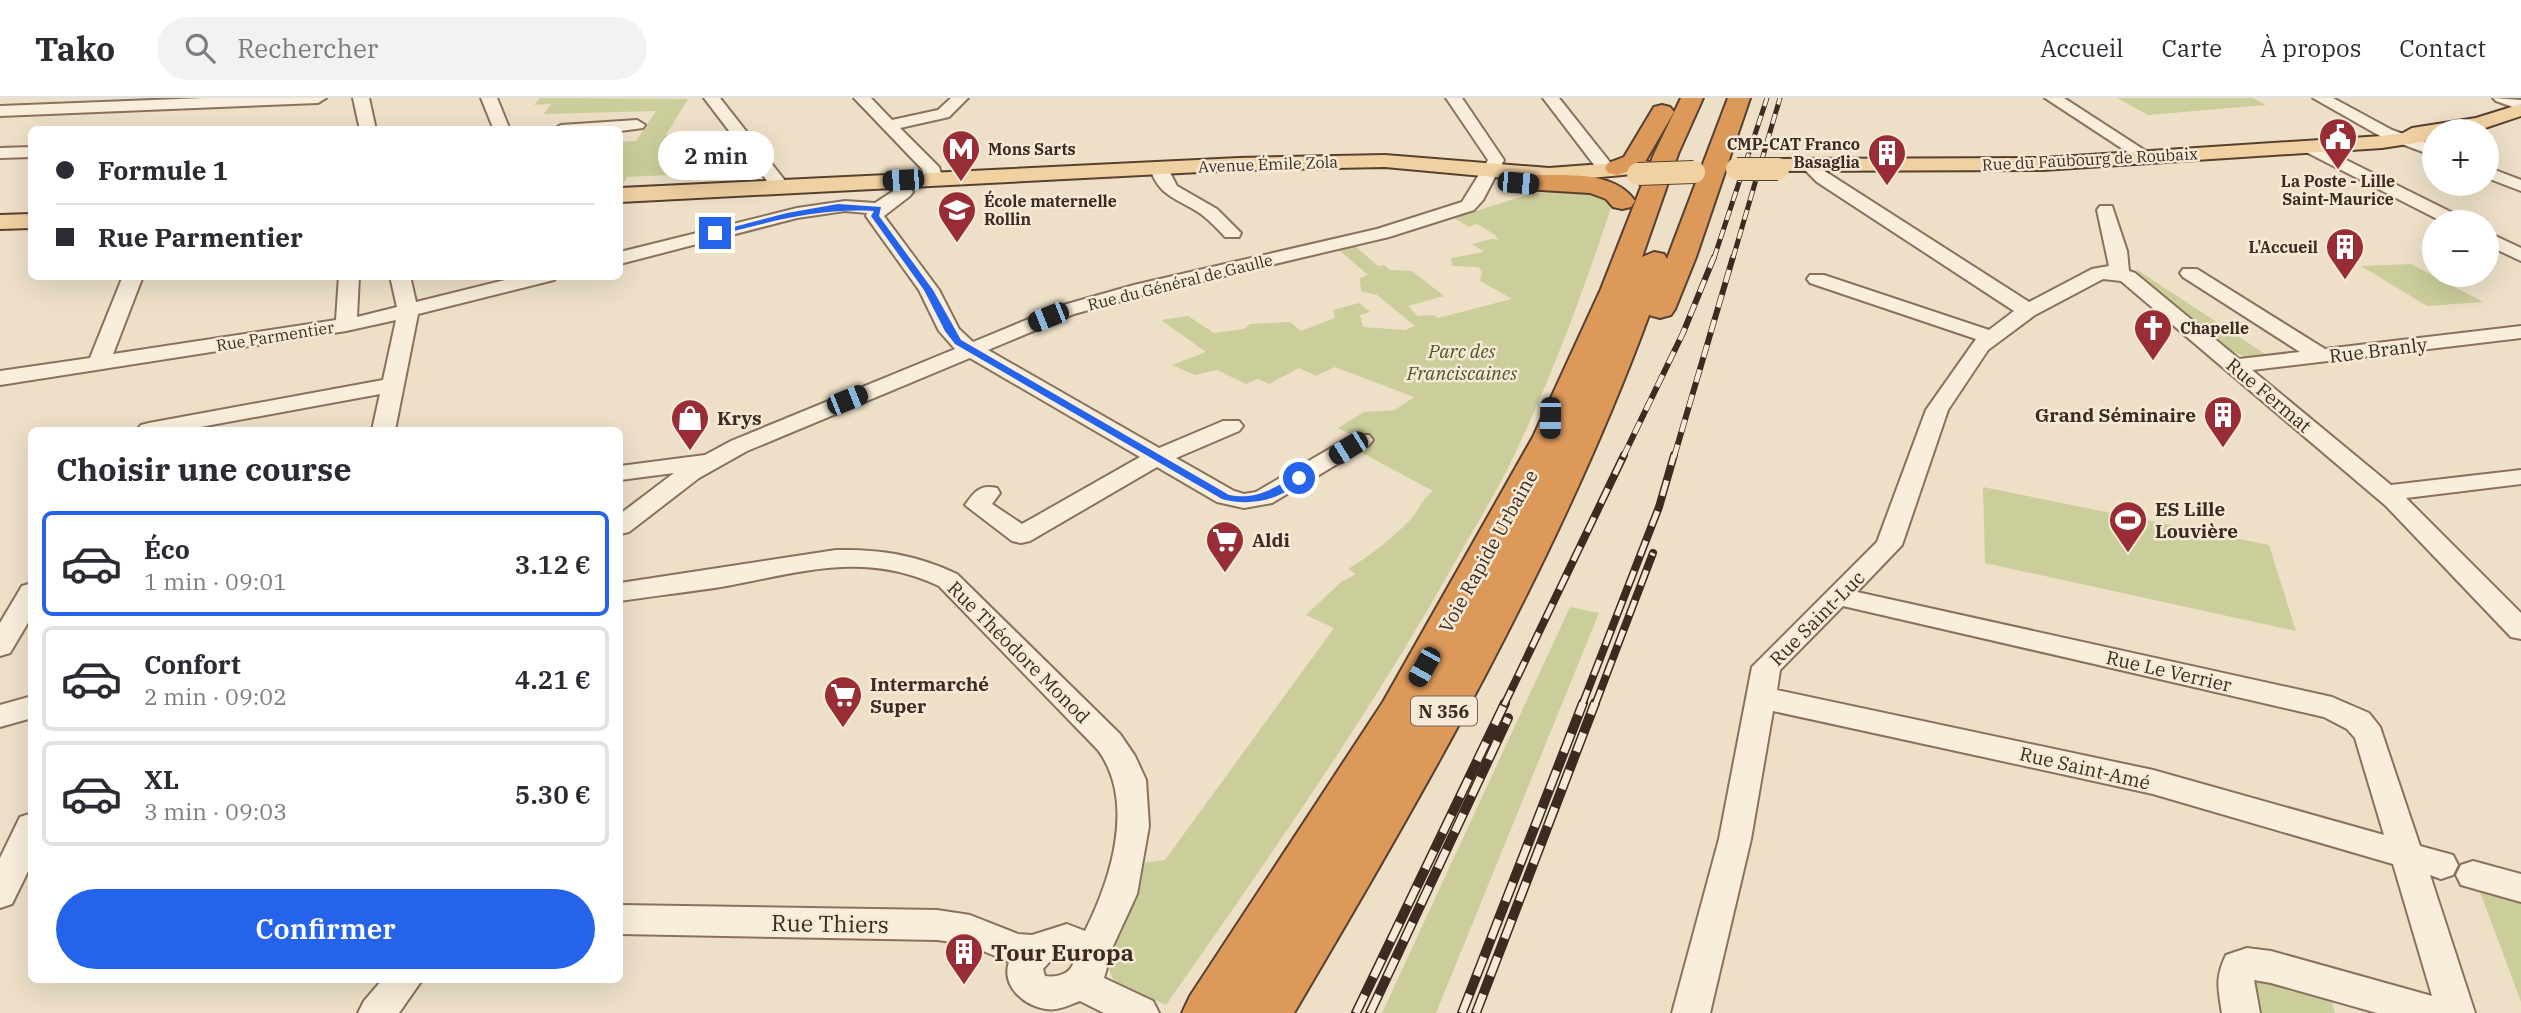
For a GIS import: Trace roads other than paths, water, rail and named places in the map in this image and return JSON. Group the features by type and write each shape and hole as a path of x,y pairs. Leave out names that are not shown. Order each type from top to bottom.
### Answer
{"highway":[{"path":"1518,183 1599,186 1616,193 1670,98"},
{"name":"Voie Rapide Urbaine","path":"1224,1008 1399,712 1550,437 1600,328 1665,154 1692,98"},
{"name":"Voie Rapide Urbaine","path":"1224,1008 1376,829 1465,673 1499,609 1601,397 1634,318 1689,155 1715,98"},
{"path":"1601,397 1630,369 1674,280 1711,167 1739,98"},
{"path":"1550,437 1551,399 1564,369 1629,173"}],"main road":[{"name":"Rue du Faubourg de Roubaix","path":"2492,119 2521,110"},
{"name":"Rue du Faubourg de Roubaix","path":"2398,138 2422,134"},
{"name":"Rue du Faubourg de Roubaix","path":"1629,173 1711,167 2018,164 2310,147 2422,135"},
{"name":"Avenue Émile Zola","path":"784,198 929,178 1159,171 1389,165 1488,175 1629,173"},
{"name":"Avenue Émile Zola","path":"784,198 904,192 1159,171"},
{"name":"Avenue Émile Zola","path":"1488,175 1518,183 1568,182 1629,173"},
{"path":"904,192 918,188 929,178"},
{"path":"623,195 784,198"},
{"path":"623,203 784,198"}],"street":[{"path":"94,124 134,98"},
{"path":"0,111 318,98"},
{"path":"361,98 367,126"},
{"path":"490,98 500,126"},
{"path":"712,98 784,198"},
{"path":"862,98 930,167 932,173 929,178"},
{"path":"889,125 943,114 960,98"},
{"path":"1551,98 1629,173"},
{"path":"2053,98 2147,157"},
{"path":"2321,98 2398,138 2422,147"},
{"path":"2501,98 2521,105"},
{"path":"1455,101 1496,160 1488,175"},
{"path":"622,126 637,125"},
{"path":"2310,147 2433,210"},
{"path":"0,153 28,152"},
{"path":"1809,167 2028,312 2099,274 2119,273 2117,251 2106,210"},
{"path":"1159,171 1164,184 1173,193 1205,208 1232,233"},
{"name":"Rue du Général de Gaulle","path":"623,524 709,461 760,436 971,349 1093,302 1382,233 1450,213 1472,203 1488,175"},
{"path":"2499,177 2521,186"},
{"path":"904,192 879,209 875,216 929,290 952,335 971,349 1226,497 1244,501 1264,498 1361,440"},
{"path":"623,257 784,198 879,209"},
{"path":"2499,244 2521,255"},
{"path":"2190,272 2322,356"},
{"name":"Rue Fermat","path":"2119,273 2128,277 2385,493 2521,630"},
{"path":"1816,279 1983,335"},
{"path":"99,363 132,280"},
{"path":"346,325 349,280"},
{"path":"384,427 408,312 401,280"},
{"name":"Rue Parmentier","path":"0,378 346,325 408,312 527,280"},
{"name":"Rue Saint-Luc","path":"1691,1013 1735,839 1766,667 1889,545 1937,410 1983,335 2028,312"},
{"name":"Rue Branly","path":"2234,366 2521,332"},
{"path":"165,427 394,385"},
{"path":"988,493 978,505 1021,535 1157,458 1199,437 1231,426"},
{"path":"623,473 709,461"},
{"path":"2385,493 2521,477"},
{"name":"Rue du Général de Gaulle","path":"623,535 679,481"},
{"name":"Rue Théodore Monod","path":"623,592 827,560 863,557 911,564 948,580 1109,742 1130,779 1133,810 1122,884 1115,909 1072,988"},
{"name":"Rue Théodore Monod","path":"623,599 696,582"},
{"name":"Rue Le Verrier","path":"1836,596 2342,712 2358,720 2369,735 2456,1013"},
{"path":"0,646 28,599"},
{"name":"Rue Saint-Amé","path":"1759,697 2134,778 2441,865"},
{"path":"0,716 28,707"},
{"path":"0,894 28,834"},
{"path":"2473,875 2521,888"},
{"path":"1122,884 1108,901 1086,920 1044,945 1026,965 1025,973 1029,985 1046,995 1072,988 1128,1007"},
{"name":"Rue Thiers","path":"623,920 937,925 970,930 1016,949 1044,945"},
{"path":"1044,945 1076,942 1086,949 1072,988"},
{"path":"2241,1013 2235,978 2239,966 2247,964 2271,967 2363,1003 2434,1013"},
{"path":"377,1013 402,983"}],"railway":[{"path":"1714,258 1767,98"},
{"path":"1733,258 1780,98"},
{"path":"1623,457 1683,333 1714,257"},
{"path":"1674,457 1733,257"},
{"path":"1504,705 1624,455"},
{"path":"1582,705 1659,507 1674,455"},
{"path":"1595,705 1653,553"},
{"path":"1356,1013 1505,703"},
{"path":"1462,1013 1583,703"},
{"path":"1476,1013 1595,703"},
{"path":"1370,1013 1508,718"}],"place":[{"name":"La Poste - Lille Saint-Maurice","path":"2338,171"},
{"name":"Mons Sarts","path":"961,183"},
{"name":"CMP-CAT Franco Basaglia","path":"1887,187"},
{"name":"École maternelle Rollin","path":"957,244"},
{"name":"L'Accueil","path":"2345,281"},
{"name":"Chapelle","path":"2153,362"},
{"name":"Grand Séminaire","path":"2223,449"},
{"name":"Krys","path":"690,452"},
{"name":"ES Lille Louvière","path":"2128,554"},
{"name":"Aldi","path":"1225,574"},
{"name":"Intermarché Super","path":"843,729"},
{"name":"Tour Europa","path":"964,986"}],"park label":[{"name":"Parc des Franciscaines","path":"1462,362"}]}
